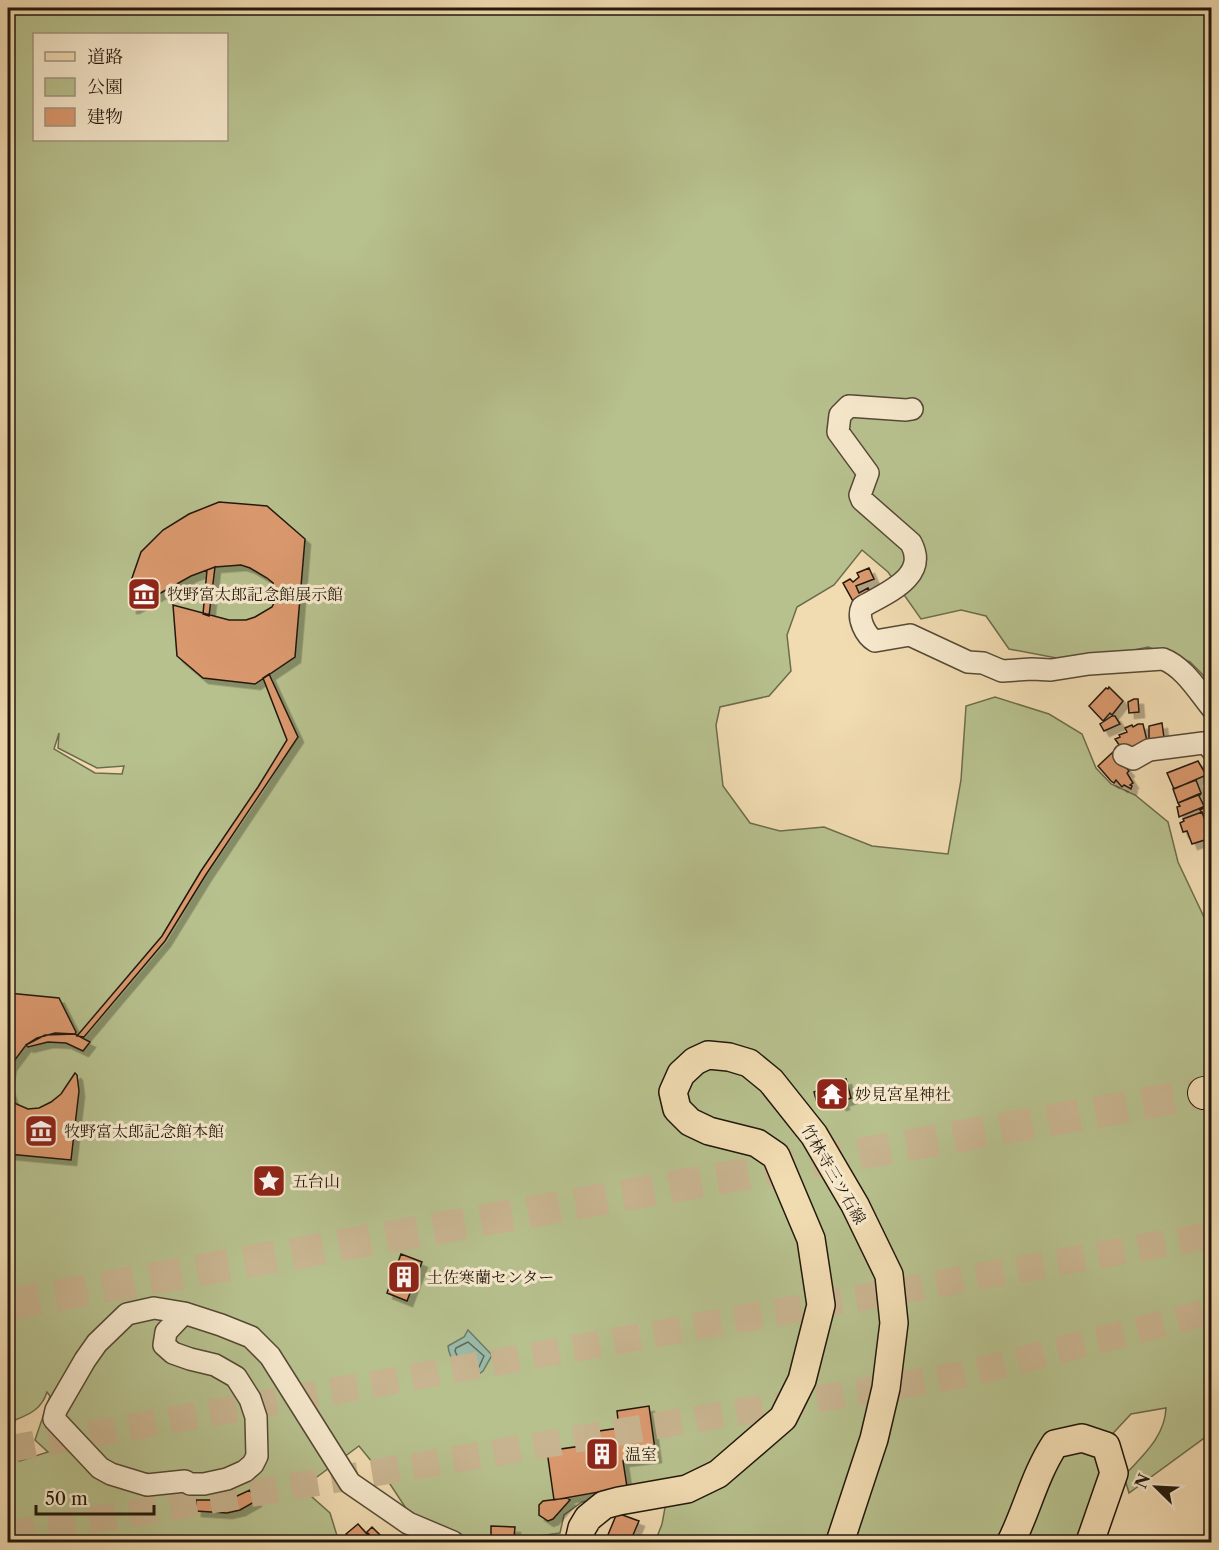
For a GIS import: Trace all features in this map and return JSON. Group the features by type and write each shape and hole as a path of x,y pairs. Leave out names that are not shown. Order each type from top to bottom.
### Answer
{"main road":[{"name":"竹林寺三ツ石線","path":"574,1542 588,1518 604,1505 687,1490 718,1474 783,1418 802,1380 821,1305 811,1239 777,1156 757,1143 709,1131 690,1122 677,1109 673,1092 681,1074 695,1060 708,1055 729,1057 749,1063 771,1081 814,1135 855,1205 890,1275 894,1323 886,1388 874,1439 840,1542"},
{"path":"1011,1542 1023,1518 1042,1463 1055,1444 1082,1438 1106,1446 1114,1473 1090,1542"}],"street":[{"path":"912,409 849,406 840,414 838,432 868,473 860,495 862,500 915,549 914,567 907,580 862,607 859,616 869,637 875,641 910,635 968,662 983,663 1002,671 1052,670 1089,664 1163,659 1172,663 1187,677 1212,708"},
{"path":"1124,755 1132,759 1149,750 1203,743 1212,750"},
{"path":"184,1313 166,1332 164,1345 173,1353 215,1365 236,1377 250,1399 256,1417 257,1456 253,1464 245,1471 227,1479 204,1484 190,1484 185,1481 147,1485 111,1474 100,1468 54,1419 56,1410 89,1354 115,1324 127,1314 154,1308 184,1313 251,1337 270,1356 351,1483 408,1523 453,1542"}],"green space":[{"path":"8,8 1211,8 1211,683 1190,662 1148,647 1107,656 1067,660 1009,649 986,616 961,610 921,619 888,572 862,550 834,585 797,607 787,635 791,671 769,696 720,707 716,725 723,786 750,823 780,831 824,827 872,846 948,854 961,780 966,706 995,697 1049,714 1082,734 1096,768 1111,784 1135,795 1168,822 1178,862 1211,932 1211,1433 1129,1493 1124,1476 1157,1437 1162,1428 1166,1408 1131,1414 1104,1443 1102,1482 1080,1542 655,1542 662,1524 669,1486 582,1502 564,1515 560,1533 495,1542 454,1540 411,1516 390,1484 359,1446 302,1488 330,1513 339,1542 8,1542 8,1458 20,1461 48,1452 35,1440 50,1396 47,1392 35,1410 15,1420 8,1449","holes":["59,733 58,748 97,768 124,766 122,774 95,773 54,749"]}],"water":[{"path":"468,1330 492,1355 483,1371 475,1377 465,1373 457,1366 448,1346 464,1337"}],"building":[{"name":"牧野富太郎記念館展示館","path":"219,502 267,506 305,539 295,657 255,684 203,678 177,656 173,605 229,620 246,620 272,607 276,599 273,583 267,578 241,565 215,567 191,576 131,608 132,578 141,552 163,530 189,514"},
{"path":"215,567 209,616 203,614 207,570"},
{"path":"869,568 874,579 856,586 859,593 868,588 872,594 854,603 843,583 850,579 853,582 859,577 857,573"},
{"path":"269,674 298,737 205,876 165,941 84,1037 77,1036 162,936 201,871 287,740 263,678"},
{"path":"1109,687 1123,701 1112,715 1110,713 1103,721 1089,706"},
{"path":"1138,699 1139,712 1129,713 1128,702"},
{"path":"1115,716 1120,724 1104,731 1100,724"},
{"path":"1162,723 1165,745 1152,747 1151,739 1149,739 1149,726"},
{"path":"1143,724 1148,745 1124,752 1115,739 1127,732 1125,728"},
{"path":"1113,752 1129,771 1127,773 1133,783 1130,785 1131,789 1124,785 1122,787 1116,780 1114,783 1111,781 1098,766"},
{"path":"1198,761 1205,773 1211,770 1211,773 1174,789 1167,773"},
{"path":"1196,780 1201,793 1178,803 1173,789"},
{"path":"1201,794 1199,796 1204,806 1179,817 1178,803"},
{"path":"1212,803 1212,820 1208,822 1200,810"},
{"path":"1202,812 1211,838 1192,844 1187,831 1183,832 1180,823 1184,821 1183,819"},
{"path":"1206,873 1212,873 1211,908 1207,888"},
{"path":"8,993 59,998 76,1032 75,1034 45,1035 26,1045 11,1065 8,1080"},
{"path":"55,1033 75,1034 90,1042 83,1051 66,1043 48,1042 28,1047 26,1045 37,1038"},
{"name":"牧野富太郎記念館本館","path":"75,1073 79,1091 71,1160 8,1154 8,1085 14,1103 28,1109 39,1108 61,1094"},
{"name":"妙見宮星神社","path":"846,1079 851,1098 843,1101 844,1104 841,1105 837,1099 832,1101 830,1097 817,1103 814,1092 825,1088 826,1091 828,1087 834,1086 834,1083"},
{"name":"土佐寒蘭センター","path":"401,1254 422,1262 407,1301 387,1293"},
{"name":"温室","path":"649,1406 656,1457 623,1461 627,1487 554,1500 547,1451 581,1446 579,1434 619,1428 617,1411"},
{"path":"250,1490 256,1501 240,1510 227,1513 196,1511 196,1500 221,1500"},
{"path":"567,1498 570,1500 553,1519 548,1521 539,1515 539,1505 543,1501"},
{"path":"617,1513 639,1521 630,1542 605,1542"},
{"path":"358,1524 374,1542 353,1542 346,1534"},
{"path":"491,1526 515,1527 514,1537 491,1536"},
{"path":"372,1527 382,1537 376,1542 367,1532"}],"tunnel":[{"path":"8,1304 1204,1093"},
{"path":"8,1449 1212,1235"},
{"path":"8,1534 961,1375 1212,1311"}],"place":[{"name":"牧野富太郎記念館展示館","path":"144,594"},
{"name":"妙見宮星神社","path":"832,1094"},
{"name":"牧野富太郎記念館本館","path":"41,1131"},
{"name":"五台山","path":"269,1181"},
{"name":"土佐寒蘭センター","path":"404,1277"},
{"name":"温室","path":"602,1454"}]}
